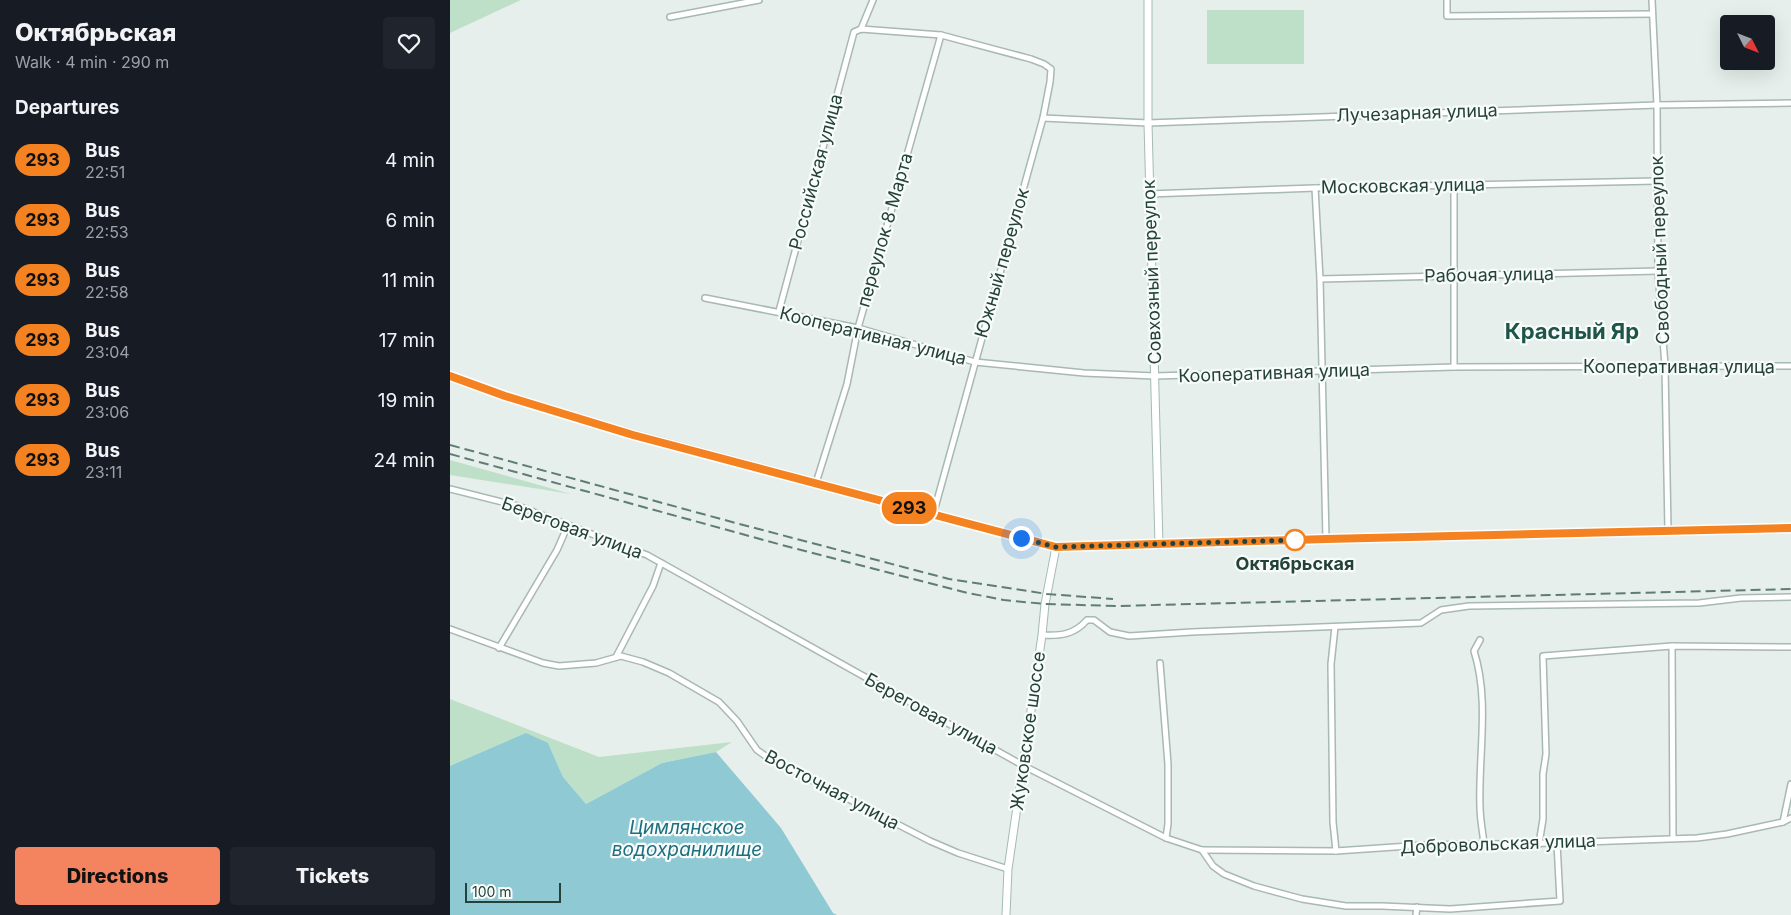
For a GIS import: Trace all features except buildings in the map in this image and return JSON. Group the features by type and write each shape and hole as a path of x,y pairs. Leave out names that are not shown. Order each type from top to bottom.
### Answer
{"main road":[{"path":"450,376 505,396 628,433 1056,547 1791,528"}],"street":[{"path":"670,17 759,0"},
{"path":"873,0 861,29 941,35"},
{"name":"Совхозный переулок","path":"1148,0 1149,194 1159,545"},
{"path":"1447,0 1447,16 1652,14"},
{"name":"Свободный переулок","path":"1652,0 1657,105 1658,271 1665,366 1668,530"},
{"name":"Российская улица","path":"779,311 854,32 861,29"},
{"name":"Южный переулок","path":"933,515 1042,118 1050,82 1050,69 1044,64 941,35"},
{"name":"переулок 8 Марта","path":"816,483 847,384 858,328 941,35"},
{"name":"Лучезарная улица","path":"1042,118 1148,123 1657,105 1791,103"},
{"name":"Московская улица","path":"1149,194 1315,188 1657,181"},
{"path":"1454,185 1454,367"},
{"path":"1315,188 1320,279 1326,539"},
{"name":"Рабочая улица","path":"1320,279 1658,271"},
{"name":"Кооперативная улица","path":"705,298 858,328 975,362 1084,372 1155,376 1454,367 1791,366"},
{"name":"Береговая улица","path":"450,489 518,506 648,555 1024,766 1166,838 1202,850"},
{"path":"499,648 557,550 568,525"},
{"name":"Жуковское шоссе","path":"1006,915 1008,868 1024,766 1045,604 1056,547"},
{"path":"616,657 653,586 661,563"},
{"path":"1042,635 1060,636 1070,633 1087,620 1094,620 1110,632 1129,636 1421,623 1441,610 1469,606 1699,603 1741,598 1791,598"},
{"path":"1335,627 1331,664 1333,822 1336,851"},
{"name":"Восточная улица","path":"450,629 499,648 543,663 558,666 596,663 621,656 660,669 719,702 737,721 757,750 767,757 930,841 958,853 1008,868"},
{"path":"1480,640 1474,651 1478,665 1483,722 1480,808 1484,845"},
{"path":"1672,646 1673,838"},
{"path":"1540,844 1543,819 1543,774 1546,754 1543,656 1672,646 1791,647"},
{"path":"1160,663 1168,764 1168,824 1166,838"},
{"path":"1783,822 1791,784"},
{"name":"Добровольская улица","path":"1202,850 1336,851 1424,845 1558,844 1698,838 1783,822 1791,818"},
{"path":"1202,850 1213,866 1224,874 1254,886 1302,899 1346,906 1450,909 1560,900 1558,844"},
{"path":"1416,915 1417,907"}],"green space":[{"path":"450,0 521,0 450,33"},
{"path":"1207,10 1304,10 1304,64 1207,64"},
{"path":"450,460 571,494 450,475"},
{"path":"450,699 599,757 732,742 716,752 662,763 586,804 563,777 548,743 450,766"}],"water":[{"name":"Цимлянское водохранилище","path":"526,733 548,743 563,777 586,804 662,763 716,752 781,828 833,913 837,915 450,915 450,766"}],"railway":[{"path":"450,445 949,579 1047,594 1113,599"},
{"path":"450,454 782,545 968,593 1004,600 1045,604 1116,606 1791,589"}],"bus line":[{"name":"293","path":"450,376 505,396 633,435 1056,547 1791,528"}],"place":[{"name":"Октябрьская","path":"1295,540"}],"district":[{"name":"Красный Яр","path":"1572,331"}],"route":[{"path":"1021,538 1056,547 1295,540"}]}
